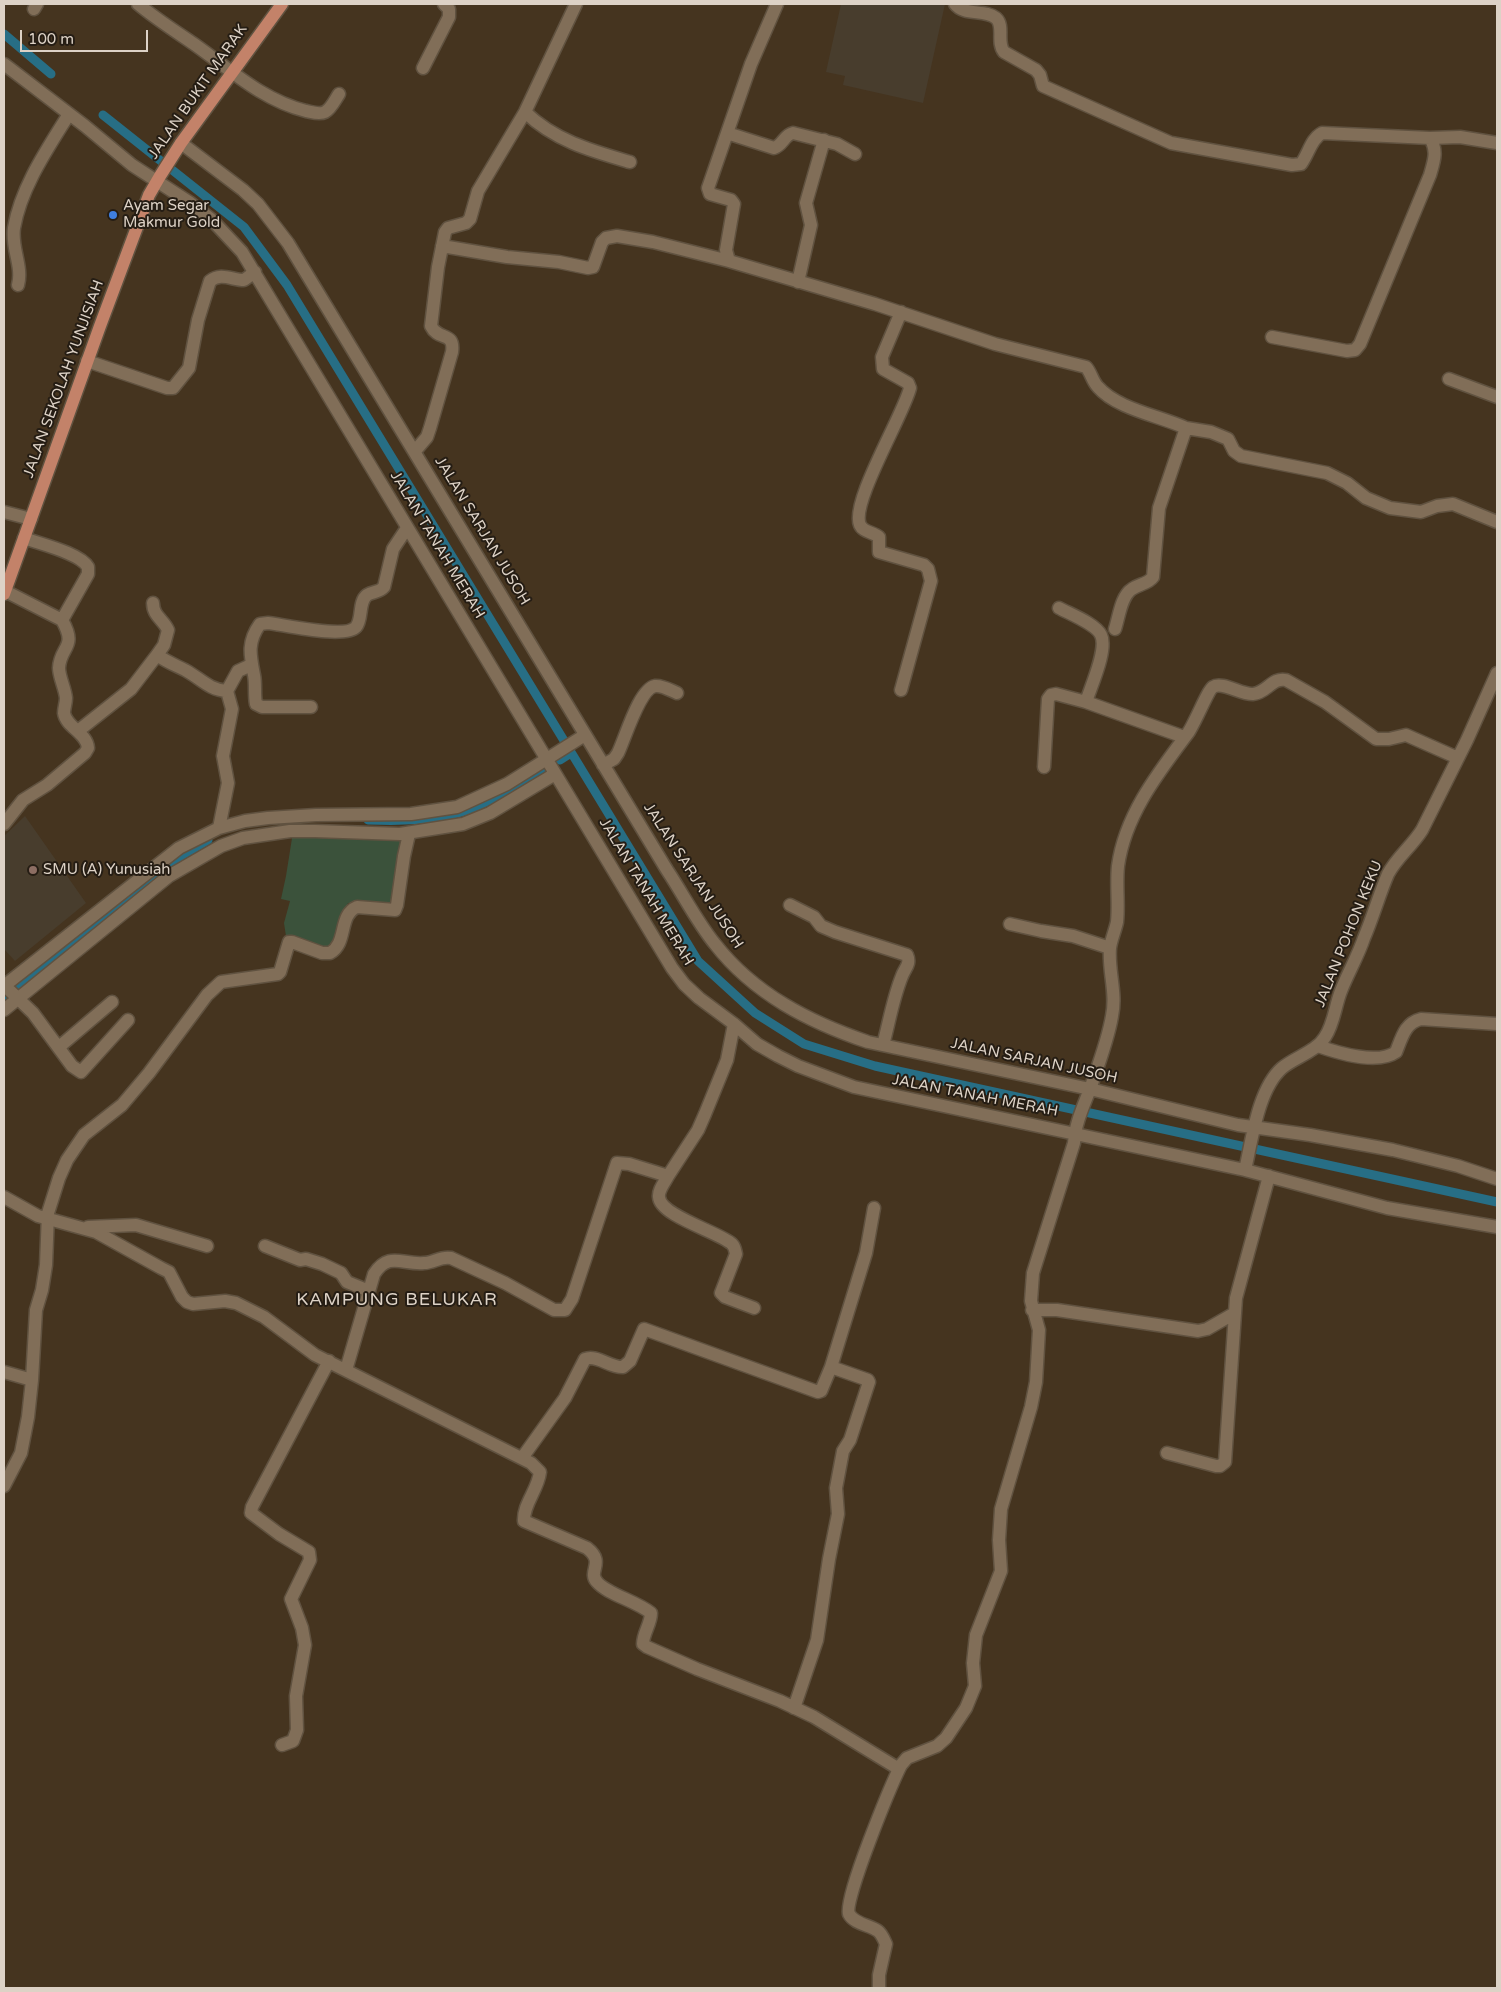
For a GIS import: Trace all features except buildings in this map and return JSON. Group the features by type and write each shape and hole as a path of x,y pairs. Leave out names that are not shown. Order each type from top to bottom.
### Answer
{"main road":[{"name":"JALAN BUKIT MARAK","path":"158,179 179,146 282,4"},
{"name":"JALAN SEKOLAH YUNJISIAH","path":"4,592 139,220 158,179"}],"street":[{"path":"138,4 156,19 257,90 290,107 318,114 324,113 329,109 338,94"},
{"path":"423,68 449,15 449,9 444,4"},
{"path":"415,451 426,437 430,428 453,345 451,340 434,331 431,326 437,275 445,232 448,228 466,223 470,219 478,191 525,112 576,4"},
{"path":"729,261 726,250 734,204 731,200 710,194 708,188 752,64 778,4"},
{"path":"955,4 961,9 993,16 998,19 1000,24 1000,48 1036,70 1040,75 1043,86 1171,143 1232,156 1292,165 1301,164 1307,156 1316,136 1322,133 1430,138 1460,137 1497,143"},
{"name":"JALAN TANAH MERAH","path":"4,64 132,165 158,179 212,220 242,252 407,528 551,757 555,774 672,968 684,984 699,998 757,1044 778,1056 854,1087 1076,1128 1247,1165 1269,1176 1387,1208 1497,1227"},
{"path":"525,112 538,124 579,147 630,162"},
{"path":"18,285 20,276 13,240 14,228 20,207 37,169 69,114"},
{"path":"727,133 768,147 778,147 790,133 837,144 855,154"},
{"path":"1272,337 1347,351 1355,350 1360,344 1430,175 1435,146 1430,138"},
{"path":"798,282 810,225 806,203 824,140"},
{"name":"JALAN SARJAN JUSOH","path":"179,146 243,190 274,224 304,266 415,451 581,738 603,765 713,942 730,962 760,989 790,1008 852,1036 884,1045 1254,1134 1310,1135 1393,1150 1458,1166 1497,1179"},
{"path":"442,246 507,257 559,262 588,268 593,267 602,242 611,236 653,242 729,261 901,312 995,344 1036,356 1078,364 1088,370 1098,388 1135,409 1186,428 1211,432 1228,439 1234,451 1241,456 1327,473 1347,483 1366,498 1390,508 1421,512 1444,504 1452,504 1497,522"},
{"path":"87,361 167,388 173,388 189,368 198,320 210,280 215,277 227,277 244,280 255,272"},
{"path":"901,312 882,357 881,364 888,374 908,383 910,388 875,465 860,512 859,522 861,527 879,537 879,552 924,565 929,574 930,582 902,690"},
{"path":"1449,379 1497,397"},
{"path":"1115,629 1125,596 1131,589 1151,580 1153,577 1159,508 1186,428"},
{"path":"4,512 31,519"},
{"path":"311,707 258,706 255,700 254,676 251,665 250,647 253,633 260,624 268,623 338,632 352,630 357,626 364,600 368,594 380,591 384,586 393,548 407,528"},
{"path":"24,538 68,553 84,562 88,567 88,574 62,620"},
{"path":"4,592 62,620 69,640 59,669 65,695 64,712 69,721 87,742 87,751 47,785 23,800 4,824"},
{"path":"78,731 121,698 158,655 164,645 168,630 166,624 155,614 153,604"},
{"path":"1059,608 1092,625 1101,634 1103,645 1086,702"},
{"path":"158,655 212,688 227,691"},
{"path":"219,828 228,783 223,756 232,709 227,691 238,671 251,665"},
{"name":"JALAN POHON KEKU","path":"1247,1165 1260,1105 1272,1078 1282,1067 1318,1046 1329,1031 1342,988 1358,954 1388,874 1394,863 1415,841 1422,830 1497,673"},
{"path":"879,1988 879,1975 886,1944 880,1932 850,1916 848,1911 850,1895 899,1769 908,1758 937,1746 946,1738 966,1708 975,1686 973,1663 976,1635 1001,1571 999,1540 1001,1509 1031,1408 1036,1382 1039,1330 1031,1301 1033,1273 1074,1143 1076,1128 1113,1015 1114,990 1110,948 1117,922 1116,879 1118,864 1126,836 1142,798 1156,775 1194,724 1208,693 1214,687 1220,685 1252,694 1261,692 1280,678 1325,702 1376,738 1389,739 1406,735 1458,758"},
{"path":"603,765 614,759 618,753 639,703 650,688 662,687 677,693"},
{"path":"1044,767 1048,699 1051,695 1056,694 1086,702 1184,737"},
{"path":"8,990 169,876 221,846 243,838 354,824 457,807 506,784 581,738"},
{"path":"4,1010 8,990 179,848 219,828 245,821 316,814 354,824 410,834 464,824 490,813 555,774"},
{"path":"4,1486 21,1453 28,1417 36,1310 42,1290 62,1172 67,1160 84,1135 122,1105 149,1073 207,995 220,982 278,974 289,942 322,953 330,953 338,947 347,916 353,908 394,910 397,905 404,856 410,834"},
{"path":"790,906 814,917 821,926 834,932 907,955 908,965 900,979 884,1045"},
{"path":"1010,924 1074,936 1110,948"},
{"path":"8,990 33,1013 72,1066 81,1072 128,1020"},
{"path":"59,1047 112,1002"},
{"path":"1318,1046 1373,1058 1384,1057 1396,1052 1405,1030 1412,1021 1421,1018 1497,1024"},
{"path":"734,1024 726,1060 705,1114 698,1130 659,1192 658,1199 662,1205 693,1224 731,1243 736,1254 721,1293 754,1308"},
{"path":"346,1370 368,1291 374,1274 384,1262 400,1260 426,1264 443,1257 488,1274 554,1310 565,1310 572,1299 617,1163 630,1164 668,1176"},
{"path":"1167,1453 1216,1466 1220,1466 1225,1462 1235,1313 1239,1283 1269,1176"},
{"path":"4,1198 30,1212 83,1228 107,1238 168,1272 182,1297 187,1302 193,1304 226,1301 236,1303 264,1317 315,1355 531,1463 540,1472 537,1484 526,1508 524,1521 594,1553 596,1557 594,1575 598,1584 651,1613 643,1639 643,1644 646,1647 814,1717 899,1769"},
{"path":"522,1458 565,1398 586,1359 592,1358 613,1366 623,1367 630,1361 644,1329 818,1392 823,1388 831,1367 866,1254 874,1208"},
{"path":"83,1228 136,1225 207,1246"},
{"path":"265,1246 300,1260 306,1259 322,1264 341,1273 347,1282 368,1291"},
{"path":"1032,1310 1057,1310 1198,1331 1207,1329 1235,1313"},
{"path":"282,1746 293,1741 297,1730 296,1696 305,1645 302,1628 291,1599 311,1556 306,1549 279,1534 251,1513 252,1507 329,1361"},
{"path":"794,1708 817,1640 838,1514 836,1488 843,1451 850,1440 869,1384 868,1380 831,1367"},
{"path":"4,1372 32,1380"}],"shaded area":[{"path":"841,4 945,4 923,103 843,85 845,76 826,72"},
{"name":"SMU (A) Yunusiah","path":"25,816 86,903 15,961 4,949 4,836"}],"green space":[{"path":"293,832 404,835 393,905 348,903 338,939 328,950 286,936 284,923 290,901 281,899"}],"waterway":[{"path":"4,34 51,74"},
{"path":"103,115 244,227 287,285 698,961 755,1013 804,1044 875,1066 1497,1202"},
{"path":"560,760 571,753"},
{"path":"368,820 429,819 465,811 495,797 544,769"},
{"path":"4,997 117,905 184,854 208,840"}],"place":[{"name":"Ayam Segar Makmur Gold","path":"113,215"},
{"name":"SMU (A) Yunusiah","path":"33,870"}],"district":[{"name":"KAMPUNG BELUKAR","path":"397,1300"}]}
